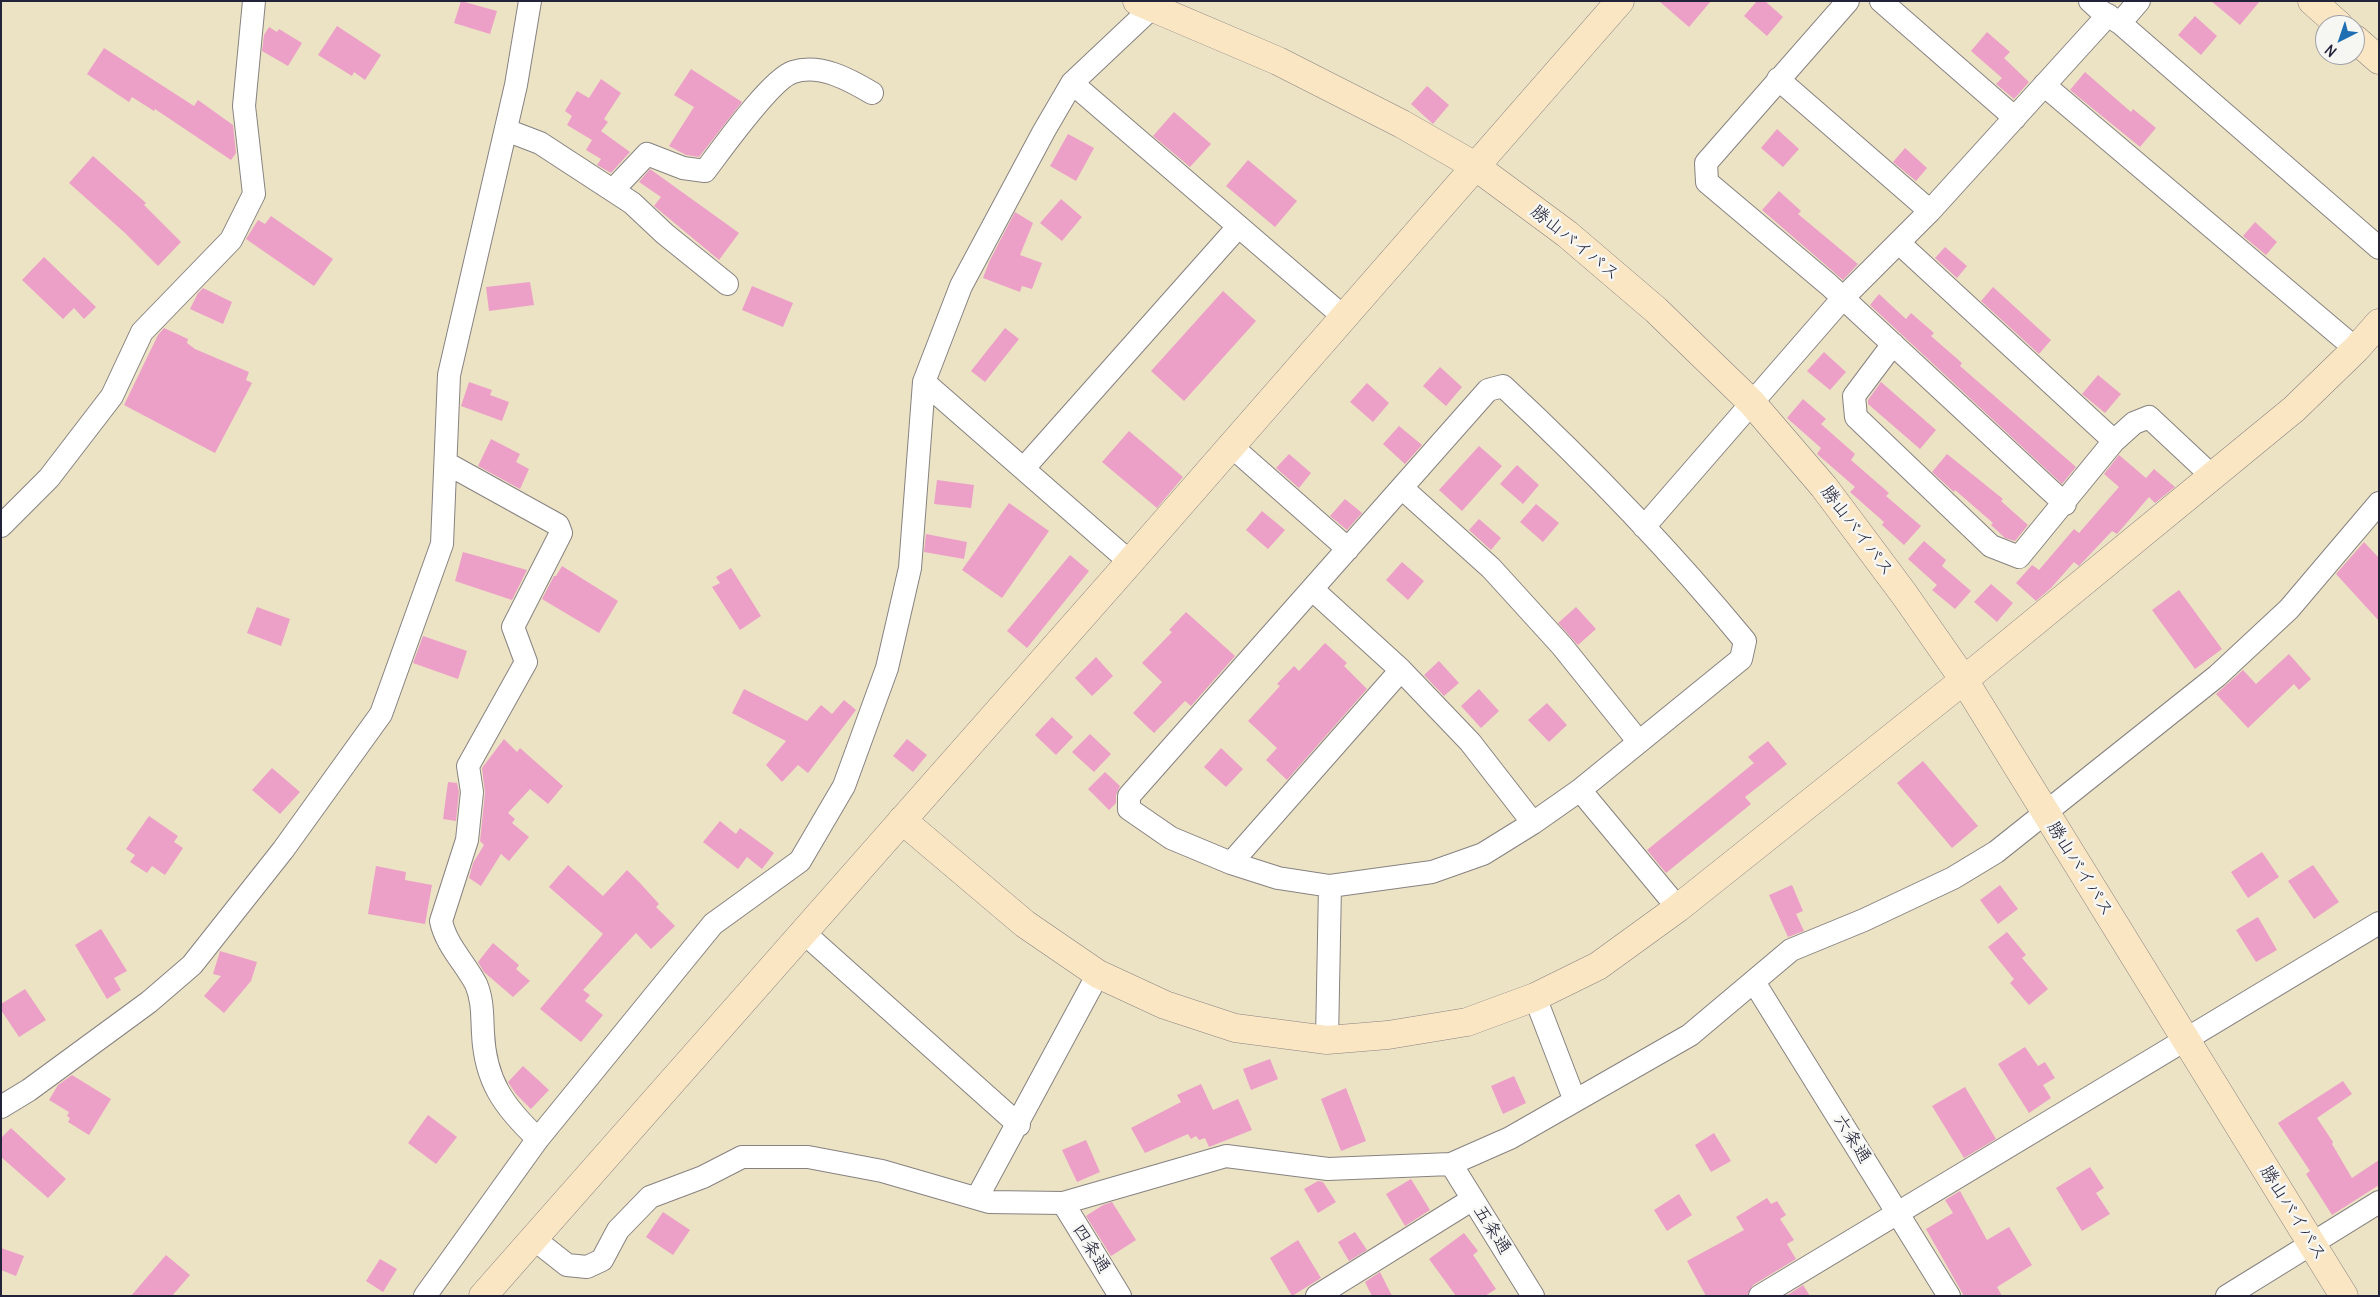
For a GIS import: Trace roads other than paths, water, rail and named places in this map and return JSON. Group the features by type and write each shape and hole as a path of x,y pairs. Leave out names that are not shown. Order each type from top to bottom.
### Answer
{"street":[{"path":"1,526 49,478 112,396 142,332 231,240 254,194 244,106 254,1"},
{"path":"1,1107 29,1090 149,1002 192,964 282,850 381,714 442,544 449,375 516,84 530,1"},
{"path":"483,1296 1230,446 1345,318 1620,1"},
{"path":"1848,1 1706,163 1707,182 1843,298 2065,504"},
{"path":"1880,1 2015,118"},
{"path":"2090,1 2114,19 2379,248"},
{"path":"1644,527 1843,298 1930,211 2044,85 2114,19 2139,1"},
{"path":"2312,1 2328,15"},
{"path":"426,1296 538,1139 713,924 800,861 844,786 887,668 910,568 924,382 961,286 1044,131 1072,83 1150,3"},
{"name":"勝山バイパス","path":"1150,3 1278,61 1402,124 1475,166 1567,234 1656,310 1752,403 1824,487 1904,594 1964,680 2344,1296"},
{"path":"2365,48 2379,60"},
{"path":"613,190 647,154 683,168 705,171 749,114 776,85 793,72 819,70 849,79 872,93"},
{"path":"1778,79 1930,211"},
{"path":"1072,83 1345,318"},
{"path":"2044,85 2356,349"},
{"path":"506,130 540,143 632,203 665,234 727,284"},
{"path":"1024,468 1238,227"},
{"path":"1899,242 2114,441"},
{"path":"902,820 1026,924 1098,974 1166,1005 1235,1028 1327,1040 1388,1035 1467,1022 1535,997 1598,966 1678,908 1964,680 2294,409 2356,349 2379,323"},
{"path":"1893,344 1854,396 1856,417 1992,546 2019,557 2065,504 2114,441 2134,422 2149,417 2212,476"},
{"path":"924,382 1130,562"},
{"path":"1503,386 1574,451 1644,527 1694,579 1745,641 1741,659 1580,790 1533,823 1483,854 1432,872 1330,886 1278,878 1231,863 1171,838 1129,809 1129,796 1488,390 1503,386"},
{"path":"1230,446 1348,548"},
{"path":"446,463 558,524 561,533 513,626 526,662 468,766 472,792 467,840 441,921 443,933 476,984 480,998 485,1057 494,1086 502,1101 538,1139"},
{"path":"1402,488 1491,568 1562,646 1639,742"},
{"path":"534,1239 567,1265 588,1267 602,1260 618,1230 650,1197 703,1177 742,1157 808,1157 882,1171 989,1202 1063,1202 1226,1156 1328,1169 1451,1164 1510,1138 1690,1035 1791,950 1864,920 1953,878 1996,852 2217,676 2289,609 2379,503"},
{"path":"1313,590 1401,670 1470,742 1533,823"},
{"path":"1231,863 1401,670"},
{"path":"1580,790 1678,908"},
{"path":"1327,1040 1330,886"},
{"path":"1760,1296 2185,1038 2379,923"},
{"path":"803,932 1018,1124"},
{"path":"977,1198 1098,974"},
{"name":"六条通","path":"1754,982 1949,1296"},
{"path":"1535,997 1576,1101"},
{"name":"五条通","path":"1451,1164 1533,1296"},
{"path":"1317,1296 1472,1198"},
{"name":"四条通","path":"1063,1202 1120,1296"},
{"path":"2227,1296 2379,1202"}]}
